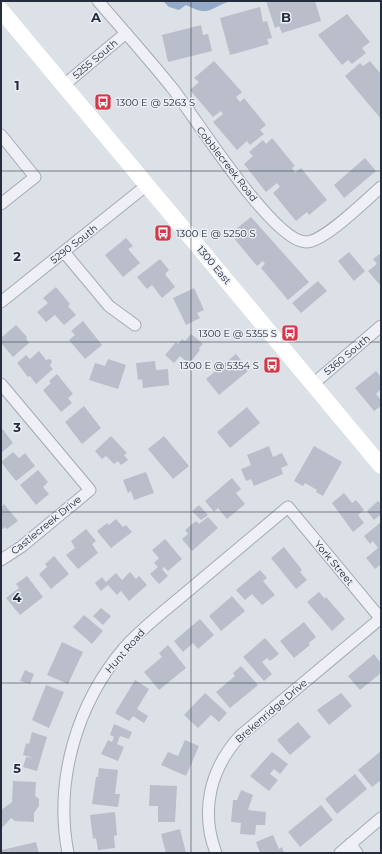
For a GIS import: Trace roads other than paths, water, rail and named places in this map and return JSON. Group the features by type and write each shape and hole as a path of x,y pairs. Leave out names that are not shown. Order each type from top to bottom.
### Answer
{"main road":[{"name":"1300 East","path":"1,10 381,466"}],"street":[{"name":"Cobblecreek Road","path":"98,1 172,89 233,173 283,230 292,238 307,242 318,239 381,187"},
{"name":"5255 South","path":"64,85 126,33"},
{"path":"1,135 36,177 1,204"},
{"name":"5290 South","path":"1,302 147,185"},
{"path":"64,252 109,306 135,325"},
{"name":"5360 South","path":"313,384 381,326"},
{"name":"Castlecreek Drive","path":"1,384 90,490 21,547 1,560"},
{"name":"York Street","path":"288,508 381,619"},
{"name":"Hunt Road","path":"68,853 64,806 68,765 80,725 104,676 138,634 288,508"},
{"name":"Brekenridge Drive","path":"216,853 208,822 209,798 214,775 225,754 248,729 381,619"},
{"path":"340,853 354,849 381,818"}],"water":[{"path":"163,1 230,1 212,9 199,11 186,5 179,10 169,7"}],"place":[{"name":"1300 E @ 5263 S","path":"103,102"},
{"name":"1300 E @ 5250 S","path":"163,233"},
{"name":"1300 E @ 5355 S","path":"290,333"},
{"name":"1300 E @ 5354 S","path":"272,365"}]}
